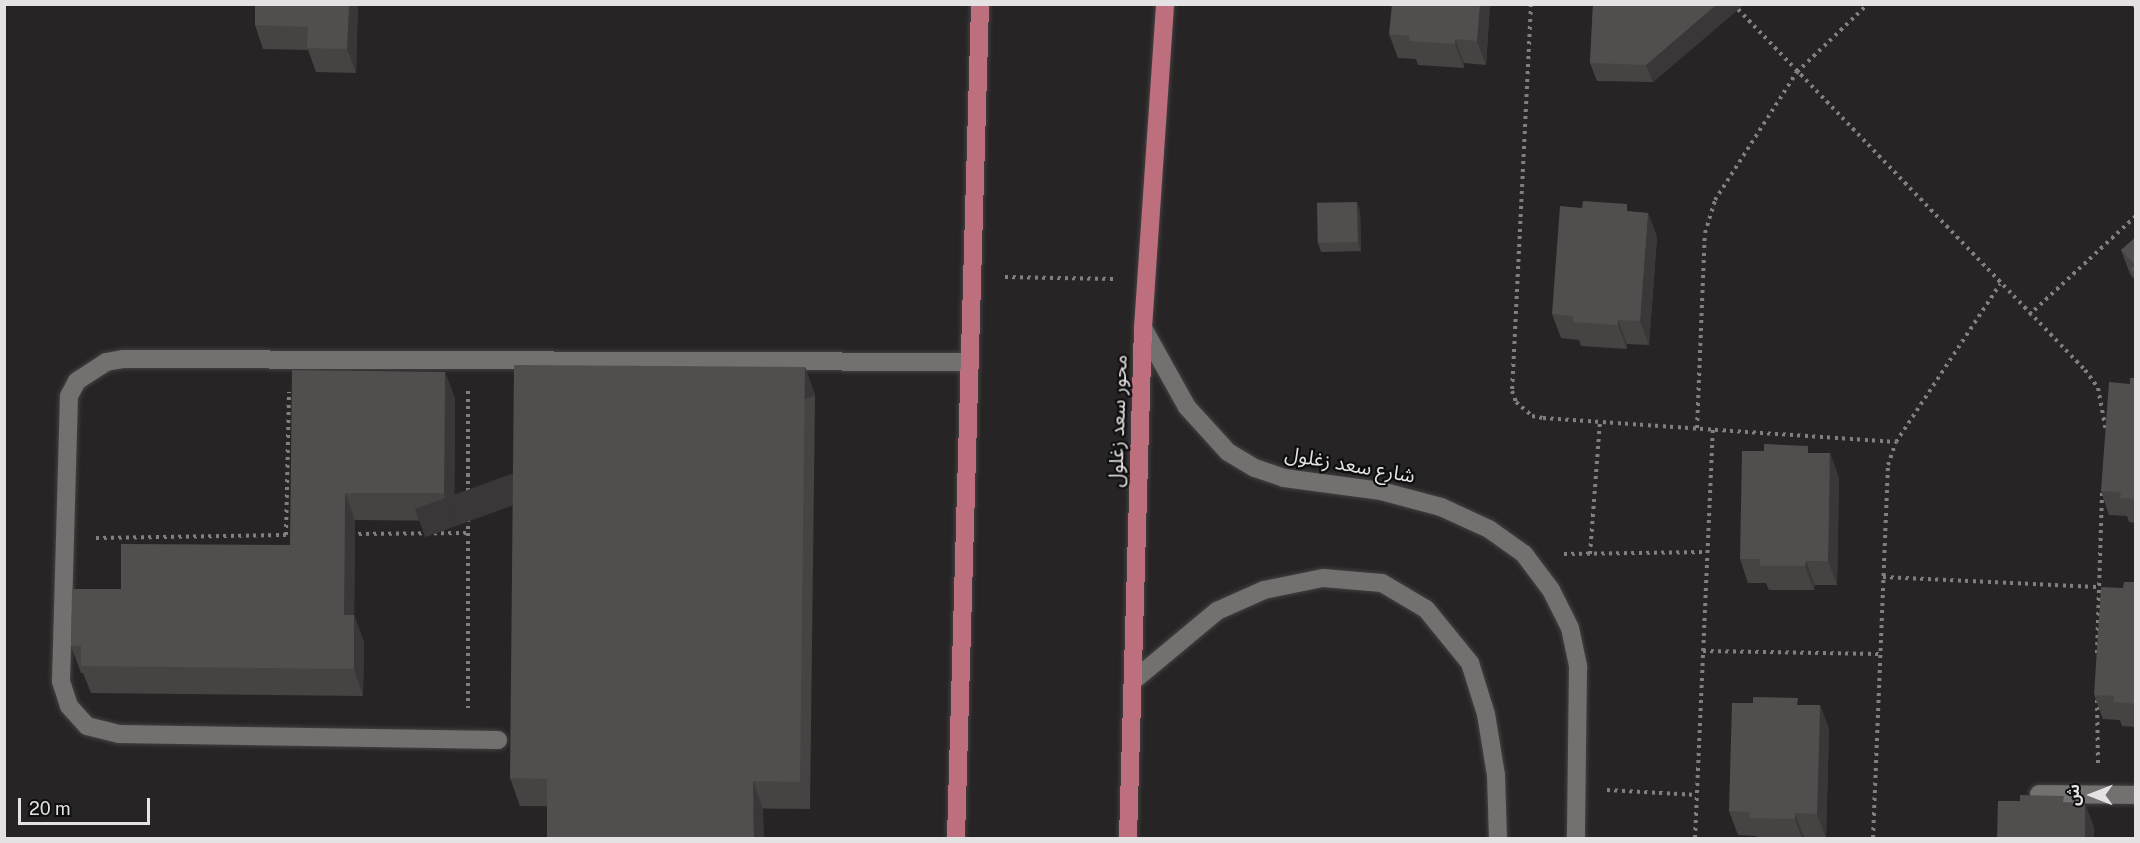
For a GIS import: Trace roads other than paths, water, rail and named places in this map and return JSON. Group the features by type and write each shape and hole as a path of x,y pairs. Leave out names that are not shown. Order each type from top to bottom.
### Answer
{"main road":[{"path":"956,838 968,362 981,4"},
{"name":"محور سعد زغلول","path":"1128,838 1143,327 1165,4"}],"street":[{"name":"شارع سعد زغلول","path":"1143,327 1187,407 1228,452 1255,468 1284,478 1382,491 1441,507 1489,529 1524,554 1551,590 1570,628 1578,667 1576,838"},
{"path":"498,740 119,734 87,726 69,706 61,681 69,396 78,381 91,369 123,359 968,362"},
{"path":"1133,681 1217,611 1264,590 1323,578 1382,583 1426,609 1470,663 1488,724 1496,775 1498,838"},
{"path":"2039,794 2136,795"}]}
